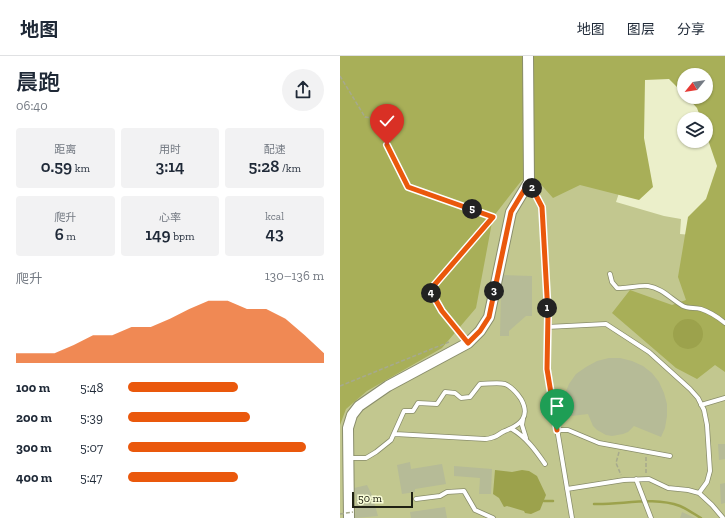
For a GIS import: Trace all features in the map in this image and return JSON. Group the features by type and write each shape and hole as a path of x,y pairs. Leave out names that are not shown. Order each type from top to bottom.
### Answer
{"street":[{"path":"351,515 348,428 352,415 359,406 388,386 468,343 480,331 489,317 511,212 529,182 528,56"}],"lane":[{"path":"529,182 542,207 548,327 547,369 572,518"},
{"path":"610,274 612,282 617,288 624,289 637,286 649,286 658,289 683,306 700,308 720,318 725,324"},
{"path":"548,327 606,324 648,352 690,389 698,398 707,425 710,471 707,482 699,493"},
{"path":"348,458 366,458 376,452 391,440 404,411 413,410 418,403 437,404 445,392 455,393 462,398 470,397 480,384 504,384 512,388 522,402 524,409 522,425 527,440"},
{"path":"701,405 725,398"},
{"path":"395,434 485,439 495,437 503,431 512,429 519,424 523,418"},
{"path":"512,429 527,440 545,464"},
{"path":"557,430 568,430 599,443 620,448 670,456"},
{"path":"567,489 624,480 637,482 646,479 668,488 688,490 699,493 723,518"},
{"path":"637,482 651,518"},
{"path":"416,499 440,496 447,492 464,491 475,510 493,518"}],"path":[{"path":"340,76 365,117 403,121 387,145 408,187 493,217 430,290 442,311 468,343"},
{"path":"340,386 429,349 450,342"},
{"path":"620,448 616,464 624,480"},
{"path":"646,452 646,479"},
{"path":"340,514 351,515"}],"shaded area":[{"path":"340,56 725,56 725,372 715,365 697,379 676,368 612,313 630,290 672,305 686,300 678,277 688,217 706,199 717,166 711,148 713,148 713,112 698,112 693,104 713,104 713,68 677,68 677,87 669,79 645,80 644,138 653,187 639,200 580,185 553,198 537,180 522,180 493,217 476,308 442,348 367,391 346,409 340,425"},
{"path":"501,158 628,166 616,202 664,216 681,219 680,234 725,238 725,518 340,518 340,324"},
{"path":"688,319 699,323 703,334 699,345 688,349 677,345 673,334 677,323"},
{"path":"495,470 512,472 522,470 529,471 537,476 546,495 540,510 531,514 507,506 504,507 499,498 493,494"}],"building":[{"path":"500,275 532,276 532,316 526,316 509,331 509,336 500,336"},
{"path":"609,358 620,358 643,366 652,373 659,382 667,404 665,428 661,437 634,426 628,432 623,434 612,436 606,435 593,426 588,414 563,417 562,408 564,396 569,384 576,374 597,361"},
{"path":"718,444 725,444 725,459 719,460"},
{"path":"410,462 411,469 442,464 446,484 415,489 415,492 402,494 397,465"},
{"path":"454,466 492,469 491,494 479,494 480,478 454,476"},
{"path":"725,483 725,503 721,504 720,484"},
{"path":"367,485 372,495 378,516 355,518 356,499 354,488"},
{"path":"445,507 447,518 411,518 410,512"},
{"path":"682,512 695,518 680,518"}],"waterway":[{"path":"544,501 553,501"},
{"path":"594,504 648,501 670,503 680,506 701,518"}],"route":[{"path":"387,145 408,187 493,217 430,290 442,311 468,343 480,331 489,317 511,212 529,182 542,207 548,314 547,369 557,430"}]}
